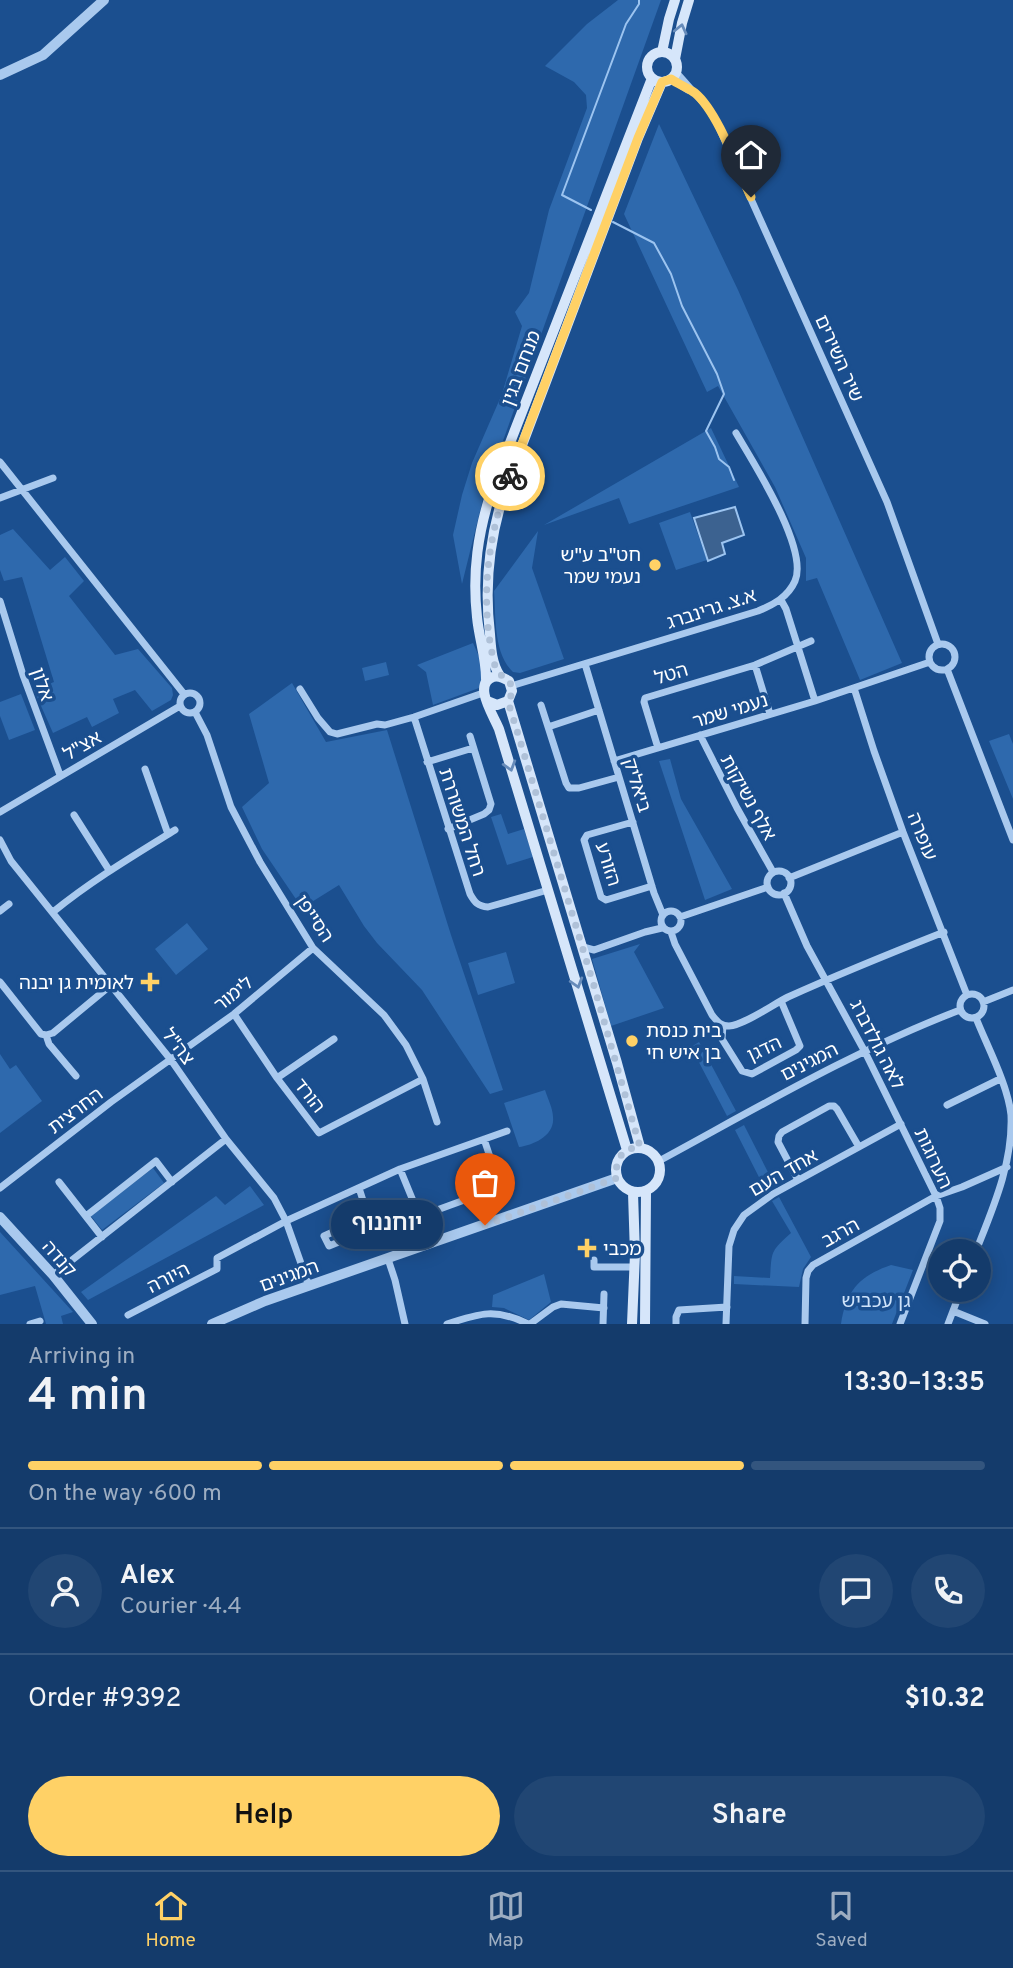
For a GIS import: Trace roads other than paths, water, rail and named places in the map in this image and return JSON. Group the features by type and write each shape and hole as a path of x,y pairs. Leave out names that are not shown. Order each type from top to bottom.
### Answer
{"main road":[{"path":"662,52 675,0"},
{"path":"675,59 662,52 652,55 647,69 665,78 677,63 675,59 689,0"},
{"name":"מנחם בגין","path":"500,676 494,665 486,598 494,526 504,493 638,138 665,78"},
{"name":"מנחם בגין","path":"626,1150 486,692 486,668 474,586 482,523 492,489 665,78"},
{"path":"508,701 497,705 486,692 493,677 500,676 509,681 511,686 508,701 588,949 586,960 640,1147"},
{"path":"640,1147 654,1154 659,1161 660,1175 657,1183 646,1192 633,1193 621,1185 617,1178 617,1162 626,1150 640,1147"},
{"path":"645,1324 646,1192"},
{"path":"632,1324 635,1267 633,1193"}],"street":[{"path":"0,75 43,55 104,0"},
{"name":"שיר השירים","path":"665,78 695,93 716,121 865,450 887,502 938,644"},
{"name":"א.צ. גרינברג","path":"511,686 750,614 781,600 795,582 798,571 797,556 771,492 736,433"},
{"path":"0,462 184,694"},
{"path":"0,498 53,478"},
{"path":"781,600 815,701"},
{"name":"אלון","path":"0,601 26,685 60,775"},
{"name":"הטל","path":"658,748 645,698 755,665 811,641"},
{"path":"938,644 950,646 955,653 955,662 947,669 939,670 930,662 930,652 938,644"},
{"name":"נעמי שמר","path":"614,761 815,701 930,662"},
{"name":"ביאליק","path":"585,664 662,921"},
{"path":"755,665 770,715"},
{"path":"947,669 1013,840"},
{"name":"עופרה","path":"854,688 874,751 967,995"},
{"path":"300,689 318,718 330,732 337,734 414,717 486,692"},
{"path":"192,692 198,696 200,703 195,712 186,712 180,706 180,698 184,694 192,692"},
{"path":"541,705 569,788 579,788 620,777"},
{"name":"אצ\"ל","path":"0,812 180,706"},
{"path":"548,727 599,710"},
{"name":"הסייפן","path":"195,712 207,735 231,807 260,862 313,948 384,1015 406,1045 423,1079 437,1122"},
{"name":"רחל המשוררת","path":"414,717 448,829 475,903 488,907 548,890"},
{"name":"אלף נשיקות","path":"700,735 774,872"},
{"path":"448,829 484,814 491,804 470,736"},
{"path":"428,762 473,748"},
{"path":"53,912 109,870 172,832 145,769"},
{"path":"74,815 109,870"},
{"name":"הזורע","path":"633,822 587,835 584,840 601,897 606,900 652,886"},
{"path":"789,878 904,832"},
{"name":"צה\"ל","path":"0,840 11,861 171,1060 226,1139 274,1198 286,1221 309,1286"},
{"path":"782,871 789,878 790,886 784,893 774,894 768,887 767,880 774,872 782,871"},
{"path":"680,917 768,887"},
{"path":"784,893 807,946 826,980"},
{"path":"0,911 9,904"},
{"path":"588,949 645,932 672,911 680,917"},
{"path":"671,932 680,927 680,917"},
{"path":"662,921 671,932 712,1015 723,1026 737,1024 826,980 944,932"},
{"name":"לימור","path":"171,1060 234,1014 313,948"},
{"name":"לאה גולדברג","path":"826,980 866,1052 901,1124"},
{"path":"0,982 41,1034 46,1035 53,1033 111,985"},
{"path":"983,1002 1013,990"},
{"path":"967,995 977,995 983,1002 983,1011 976,1018 964,1016 960,1010 960,1002 967,995"},
{"name":"הדגן","path":"723,1026 722,1039 742,1071 752,1074 800,1046 781,1001"},
{"name":"המגינים","path":"659,1161 828,1070 919,1026 960,1010"},
{"name":"הורד","path":"234,1014 277,1078 319,1133 423,1079"},
{"path":"976,1018 1011,1115 1007,1167 980,1239"},
{"path":"46,1035 49,1044 76,1076"},
{"path":"277,1078 334,1039"},
{"name":"החרצית","path":"0,1188 111,1102 171,1060"},
{"path":"947,1105 1000,1079"},
{"path":"798,1180 778,1142 779,1136 829,1106 837,1109 859,1147"},
{"name":"אחד העם","path":"726,1324 729,1246 739,1222 752,1208 798,1180 901,1124"},
{"name":"הערוגות","path":"900,1324 940,1221 936,1196 901,1124"},
{"path":"286,1221 400,1169 507,1131"},
{"path":"53,1275 226,1139"},
{"path":"400,1169 415,1208 426,1214 500,1187 485,1139"},
{"path":"86,1216 156,1161 172,1182"},
{"name":"הרגב","path":"805,1324 805,1284 808,1271 813,1265 936,1196 1007,1167"},
{"name":"המגינים","path":"212,1324 265,1301 617,1178"},
{"path":"59,1182 102,1237"},
{"path":"359,1188 373,1228 329,1246 324,1236 368,1216"},
{"name":"קנדה","path":"0,1217 53,1275 92,1324"},
{"name":"היורה","path":"128,1315 217,1269 217,1258 286,1221"},
{"path":"388,1259 405,1324"},
{"path":"594,1260 594,1267 635,1267"},
{"path":"603,1324 604,1294"},
{"path":"948,1324 956,1302"},
{"path":"447,1324 498,1312 529,1324 561,1304 604,1308"},
{"path":"676,1324 679,1310 727,1307"},
{"path":"953,1311 985,1324"},
{"path":"30,1324 40,1321"}],"waterway":[{"path":"591,210 562,195 626,24 639,0"},
{"path":"613,222 654,243 671,274 682,306 717,374 724,394 706,431 719,459 729,467 734,480"}],"place":[{"name":"חט\"ב ע\"ש נעמי שמר","path":"655,565"},
{"name":"לאומית גן יבנה","path":"150,982"},
{"name":"בית כנסת בן איש חי","path":"632,1041"},
{"name":"יוחננוף","path":"485,1225"},
{"name":"מכבי","path":"587,1248"}],"park label":[{"name":"גן עכביש","path":"876,1300"}]}
